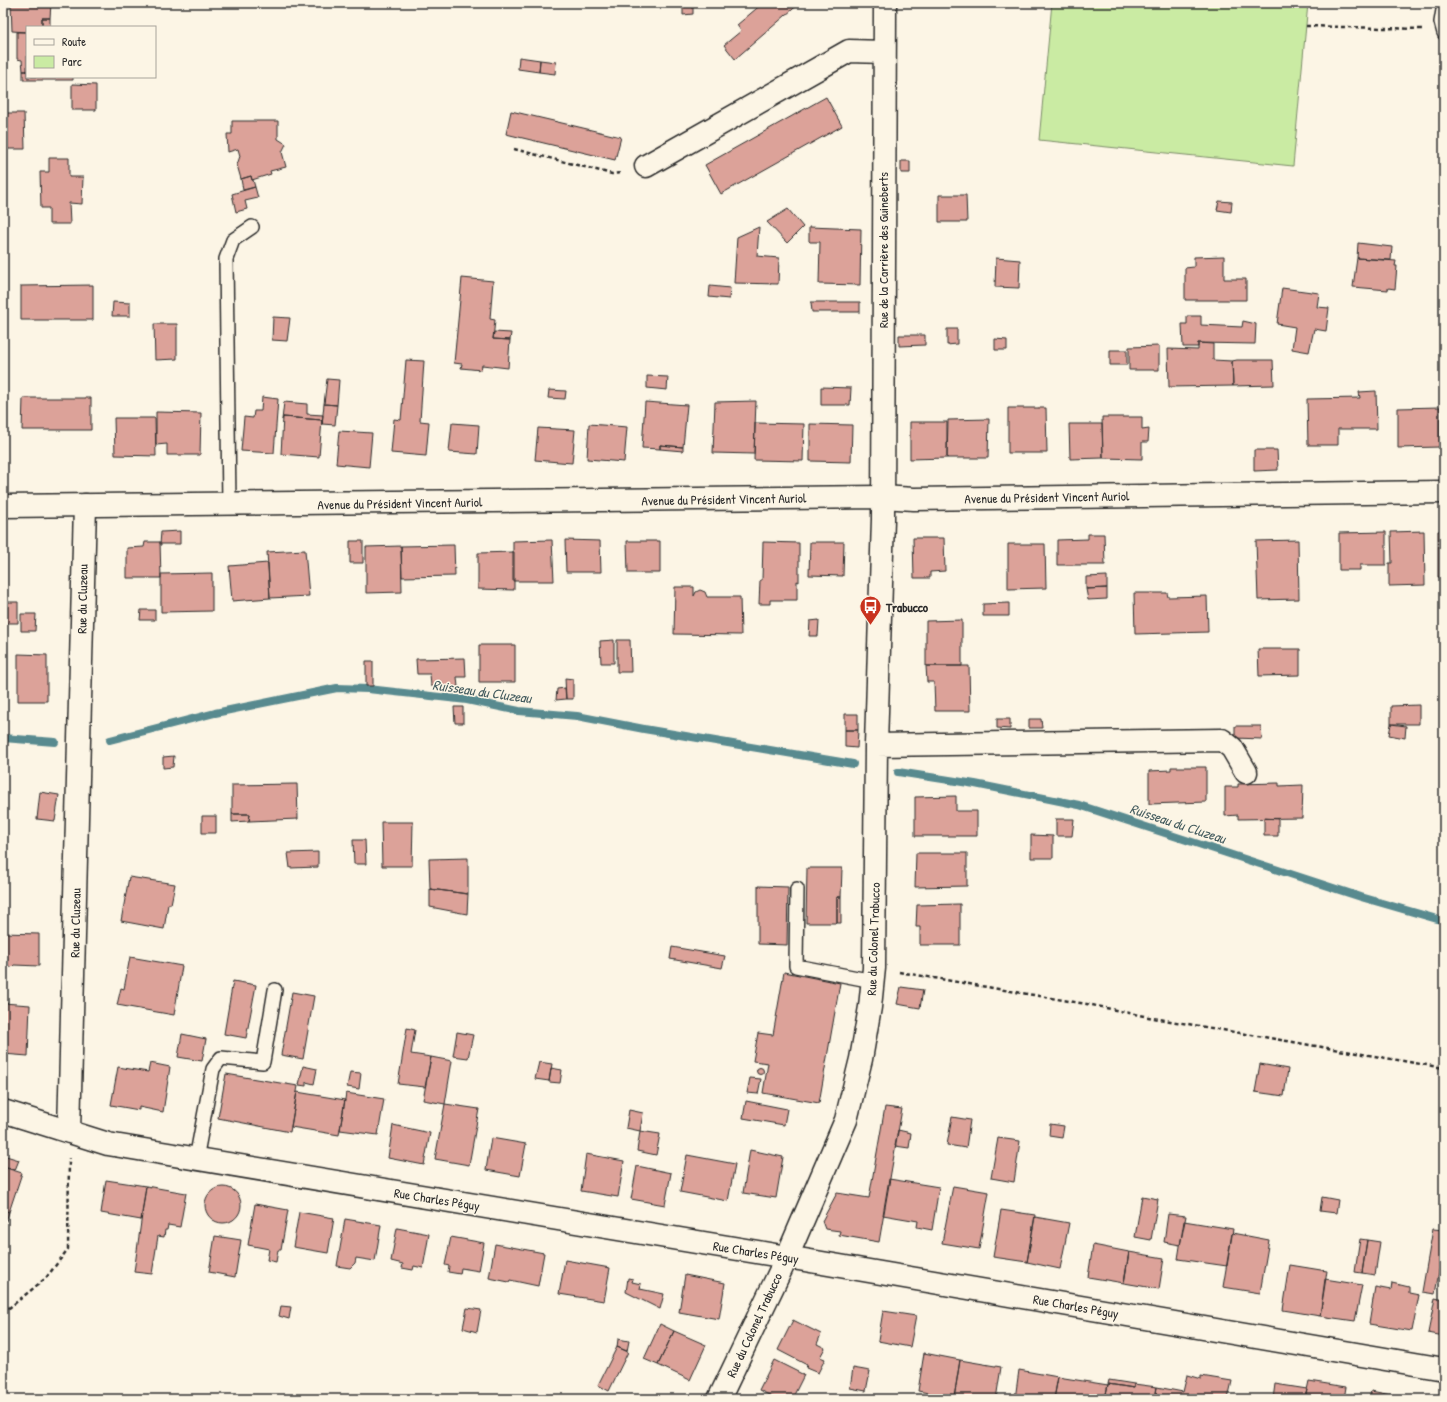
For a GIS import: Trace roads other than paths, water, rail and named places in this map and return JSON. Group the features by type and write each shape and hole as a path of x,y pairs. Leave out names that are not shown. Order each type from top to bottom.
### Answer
{"street":[{"name":"Rue de la Carrière des Guineberts","path":"882,497 885,3"},
{"path":"646,166 849,51 884,52"},
{"name":"Avenue du Président Vincent Auriol","path":"3,506 882,497 914,499 1444,492"},
{"name":"Rue du Colonel Trabucco","path":"719,1399 787,1257 846,1120 861,1059 874,975 876,745 883,519 882,497"},
{"name":"Rue du Cluzeau","path":"70,1132 85,505"},
{"path":"876,745 1222,740 1232,748 1246,772"},
{"name":"Rue Charles Péguy","path":"3,1111 108,1144 787,1257 1444,1369"}],"lane":[{"path":"1444,4 1441,22 1444,31"},
{"path":"229,504 226,259 232,240 252,226"},
{"path":"797,888 796,966 874,975"},
{"path":"196,1159 213,1069 221,1058 262,1062 275,990"}],"waterway":[{"name":"Ruisseau du Cluzeau","path":"110,740 215,713 337,688 368,689 467,700 519,711 577,716 644,729 853,764"},
{"name":"Ruisseau du Cluzeau","path":"3,738 55,742"},
{"name":"Ruisseau du Cluzeau","path":"898,772 975,784 1079,805 1361,897 1444,921"}],"place":[{"name":"Trabucco","path":"871,626"}]}
